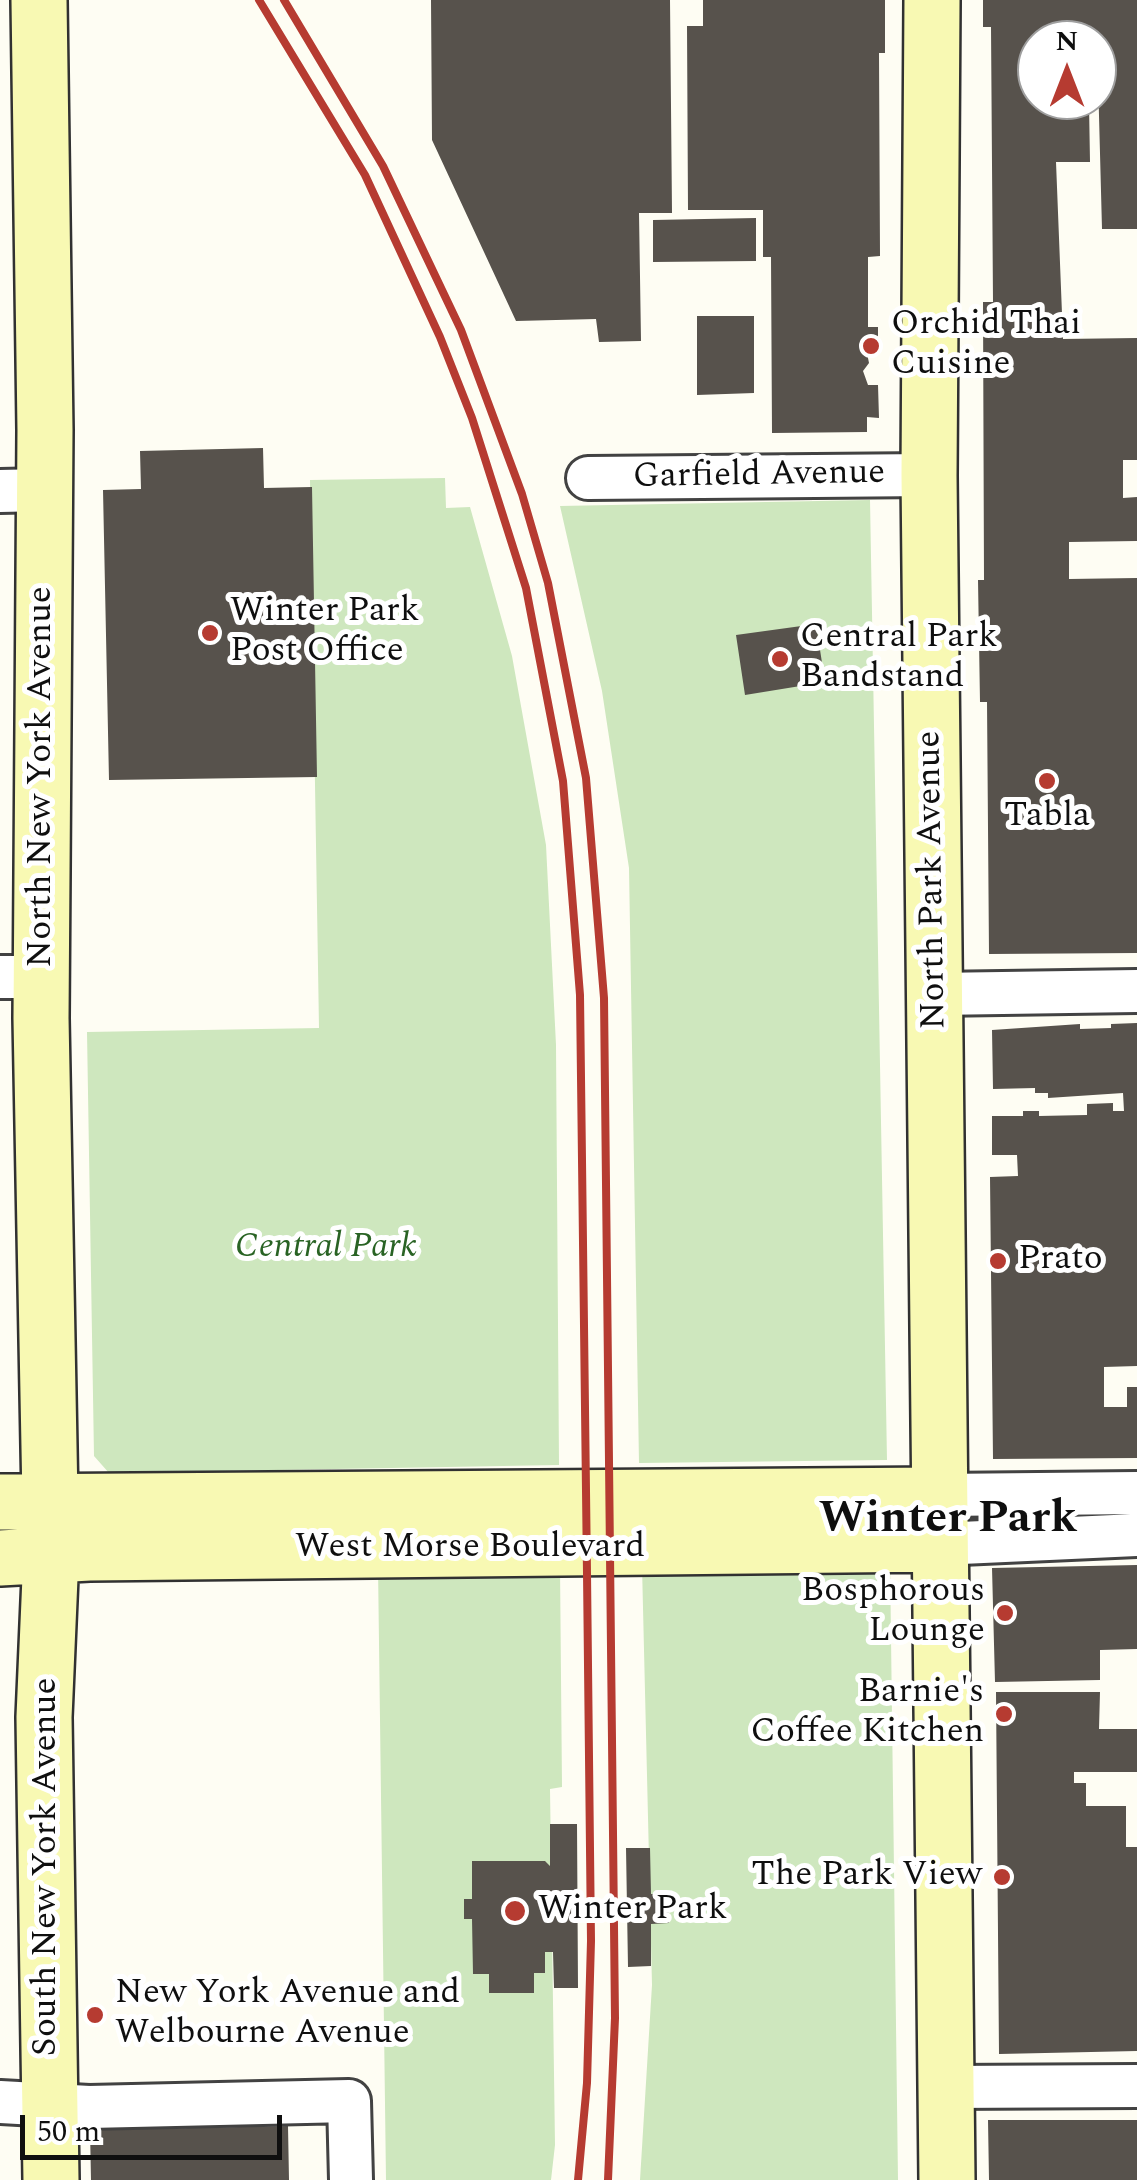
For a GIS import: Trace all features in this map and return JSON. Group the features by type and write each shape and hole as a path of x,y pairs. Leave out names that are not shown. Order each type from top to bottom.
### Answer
{"street":[{"name":"North New York Avenue","path":"25,1529 22,490 39,0"},
{"name":"North Park Avenue","path":"932,0 929,475 947,2180"},
{"name":"Garfield Avenue","path":"588,478 929,475"},
{"path":"935,994 1137,991"},
{"path":"939,1520 1137,1492"},
{"path":"939,1520 1137,1535"},
{"name":"West Morse Boulevard","path":"25,1529 939,1520"},
{"name":"South New York Avenue","path":"25,1529 44,1717 25,2103 51,2180"},
{"path":"946,2087 1137,2086"},
{"path":"25,2103 349,2101 351,2180"}],"green space":[{"name":"Central Park","path":"445,478 446,508 470,507 512,656 546,845 556,1045 559,1465 109,1473 94,1456 87,1032 319,1028 310,480"},
{"path":"870,500 887,1460 639,1463 629,868 602,691 560,506"},
{"path":"890,1560 898,2180 640,2180 652,1985 642,1566"},
{"path":"378,1566 560,1567 562,1787 550,1789 555,2145 551,2180 386,2180"}],"building":[{"path":"431,0 670,0 672,213 639,213 641,341 599,342 596,319 516,321 432,140"},
{"path":"703,0 885,0 885,53 879,53 880,256 868,257 868,327 878,327 878,353 867,353 869,363 863,371 868,385 878,385 879,418 867,417 867,432 772,433 771,257 763,257 763,210 688,210 687,26 703,26"},
{"path":"983,0 1137,0 1137,229 1102,229 1099,120 1117,120 1117,20 1017,20 1017,120 1089,120 1090,162 1056,162 1063,339 1137,338 1137,460 1123,460 1123,498 1137,497 1137,541 1069,542 1069,579 1137,578 1137,953 989,954 987,702 980,702 978,580 984,580 983,302 993,302 991,27 983,27"},
{"path":"756,218 756,261 653,262 653,220"},
{"path":"697,316 754,316 754,393 697,395"},
{"name":"Winter Park Post Office","path":"263,448 264,488 312,487 317,777 109,780 103,490 141,489 140,451"},
{"name":"Central Park Bandstand","path":"816,624 825,682 745,695 736,635"},
{"path":"1137,1023 1137,1366 1104,1367 1104,1407 1127,1407 1127,1387 1137,1387 1137,1458 993,1459 990,1177 1018,1176 1017,1155 992,1155 992,1116 1023,1116 1023,1111 1039,1111 1039,1116 1087,1115 1087,1104 1113,1103 1113,1111 1124,1111 1123,1093 1048,1098 1048,1093 1035,1093 1035,1088 993,1089 992,1030 1080,1024 1080,1029 1111,1028 1111,1024"},
{"path":"1137,1565 1137,1649 1100,1650 1100,1680 995,1682 992,1568"},
{"path":"996,1692 1100,1692 1099,1729 1137,1729 1137,1772 1074,1772 1074,1783 1086,1783 1086,1806 1126,1806 1126,1847 1137,1847 1137,2051 999,2054"},
{"path":"550,1824 577,1824 578,1988 554,1988 553,1952 545,1952 545,1973 534,1973 534,1993 489,1993 489,1974 473,1974 472,1919 464,1919 464,1899 472,1899 472,1861 545,1861 550,1866"},
{"path":"626,1848 650,1848 651,1894 668,1893 669,1923 651,1924 651,1966 628,1967"},
{"path":"988,2120 1137,2120 1137,2180 989,2180"},
{"path":"288,2126 289,2180 91,2180 90,2130"}],"railway":[{"path":"259,0 365,175 440,337 472,418 526,588 563,781 580,995 591,1941 587,2083 578,2180"},
{"path":"284,0 383,166 461,330 522,494 548,583 586,778 604,998 615,2018 608,2180"}],"place":[{"name":"Orchid Thai Cuisine","path":"871,346"},
{"name":"Winter Park Post Office","path":"210,633"},
{"name":"Central Park Bandstand","path":"780,659"},
{"name":"Tabla","path":"1047,781"},
{"name":"Prato","path":"998,1261"},
{"name":"Bosphorous Lounge","path":"1005,1613"},
{"name":"Barnie's Coffee Kitchen","path":"1004,1714"},
{"name":"The Park View","path":"1002,1877"},
{"name":"Winter Park","path":"515,1911"},
{"name":"New York Avenue and Welbourne Avenue","path":"95,2015"}],"district":[{"name":"Winter Park","path":"948,1522"}]}
